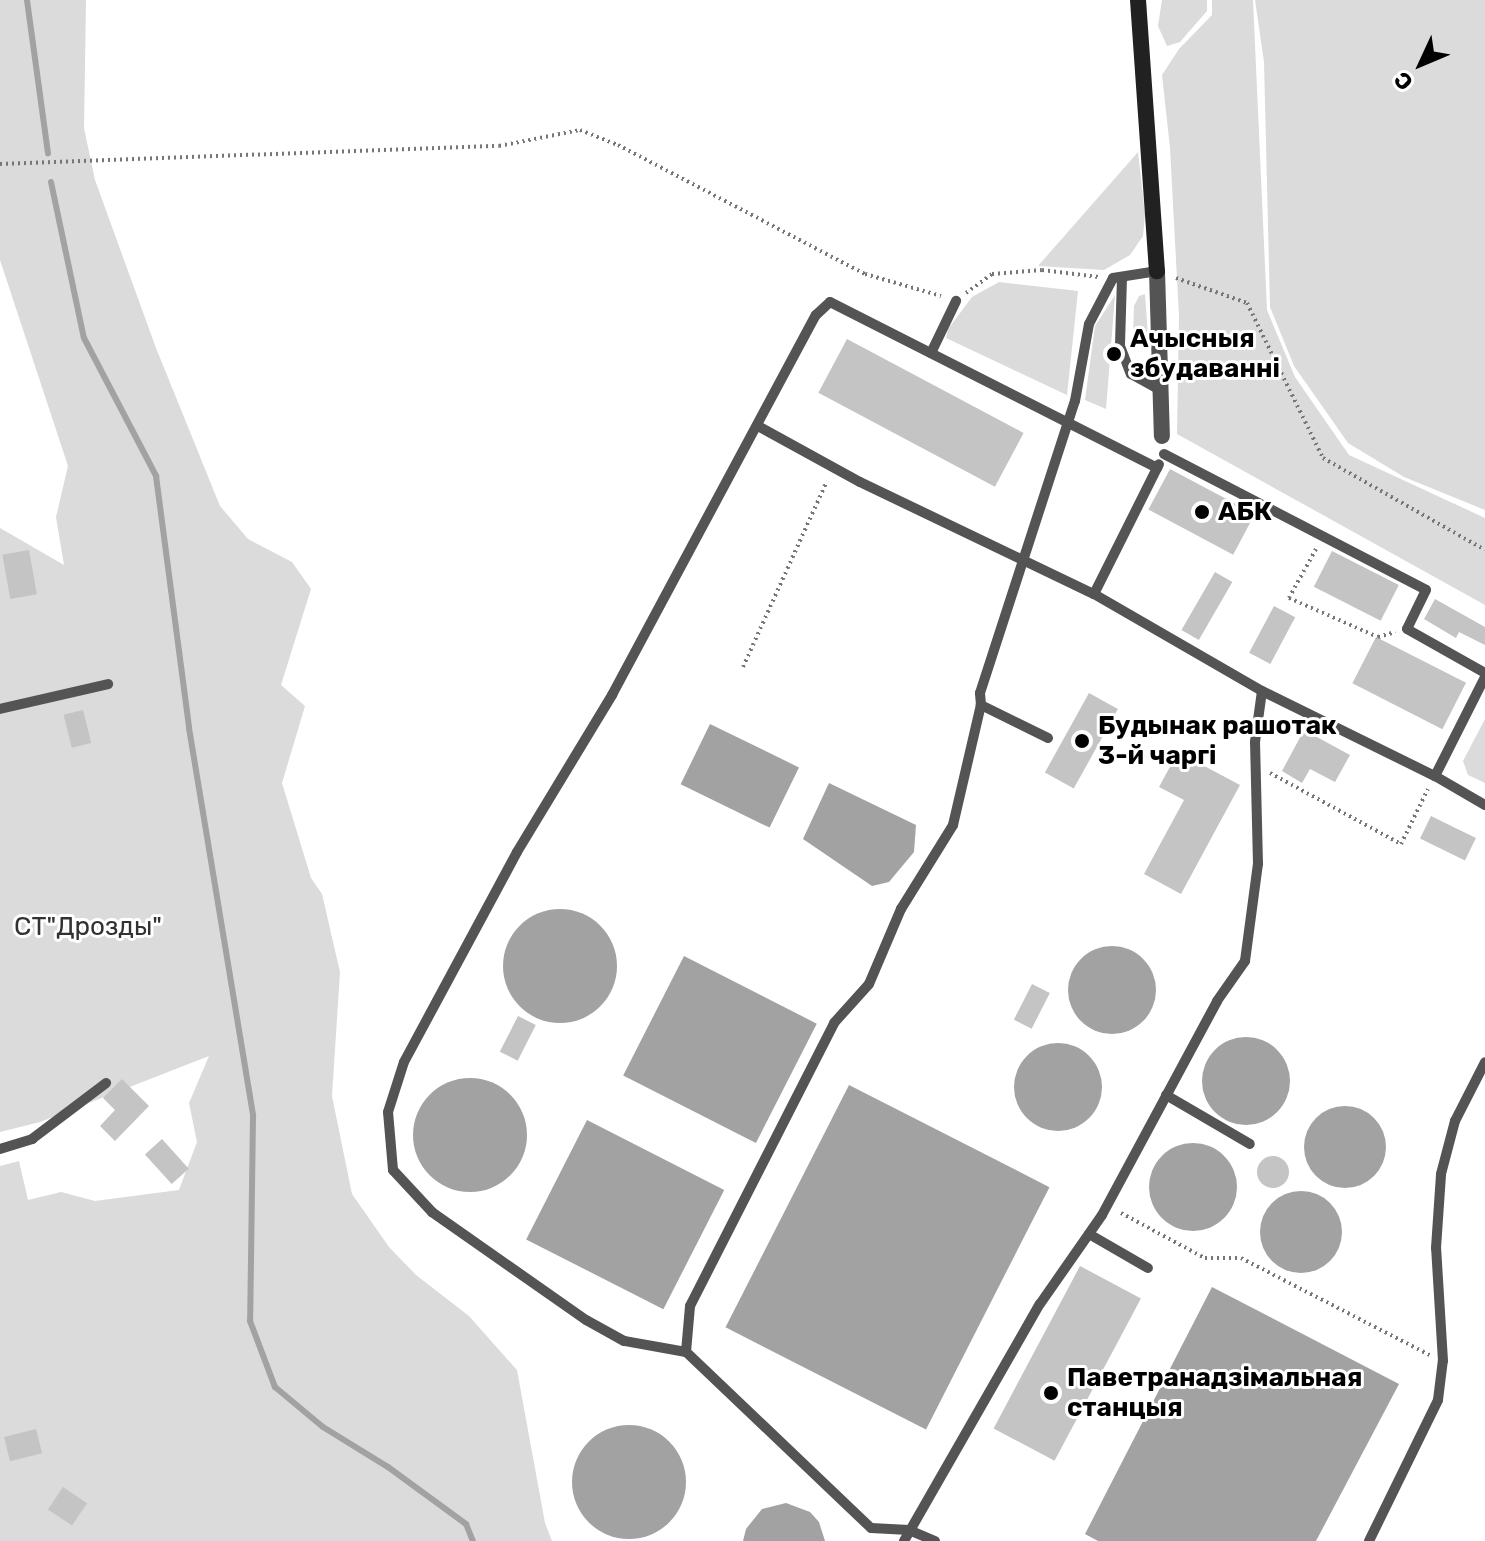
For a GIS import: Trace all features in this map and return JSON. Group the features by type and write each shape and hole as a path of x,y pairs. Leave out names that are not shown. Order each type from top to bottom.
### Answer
{"street":[{"path":"1138,0 1157,271 1162,436"}],"lane":[{"path":"686,1352 690,1306 834,1023 869,984 901,909 953,825 981,705 980,693 1075,401 1089,324 1118,278 1157,271"},
{"path":"1118,278 1120,346 1131,374 1160,390"},
{"path":"931,353 956,301"},
{"path":"935,1541 871,1528 686,1352 624,1341 586,1320 432,1212 393,1170 388,1112 404,1062 509,866 612,695 816,315 830,302 1065,424 1157,468"},
{"path":"758,426 833,468 1094,594 1262,691 1435,776 1485,805"},
{"path":"1094,594 1164,454 1162,436"},
{"path":"1164,454 1426,590 1407,629 1485,675 1435,776"},
{"path":"0,709 108,684"},
{"path":"906,1536 1040,1304 1107,1206 1217,1001 1245,961 1258,864 1256,766 1262,691"},
{"path":"981,705 1048,738"},
{"path":"1369,1541 1438,1400 1443,1361 1436,1248 1441,1174 1455,1121 1485,1062"},
{"path":"0,1149 32,1139 106,1083"},
{"path":"1166,1095 1250,1144"},
{"path":"1089,1234 1148,1268"}],"path":[{"path":"0,164 499,146 580,130 618,145 865,274 956,301 992,274 1042,270 1118,278"},
{"path":"1157,271 1247,303 1323,458 1485,550"},
{"path":"743,667 833,468"},
{"path":"1323,536 1289,598 1378,637 1407,629"},
{"path":"1256,766 1401,844 1435,776"},
{"path":"1107,1206 1205,1258 1241,1258 1443,1361"}],"green space":[{"name":"СТ\"Дрозды\"","path":"0,0 86,0 84,128 95,180 156,348 220,506 248,539 292,562 311,589 281,685 305,706 282,783 311,878 322,894 340,972 332,1096 352,1194 389,1247 416,1275 469,1316 517,1370 545,1523 552,1541 0,1541 0,1166 19,1161 28,1200 61,1192 95,1201 179,1190 197,1142 189,1103 209,1056 40,1122 0,1132 0,528 64,565 56,517 68,466 0,260"},
{"path":"1162,0 1207,0 1207,11 1180,42 1167,46 1158,26"},
{"path":"1212,0 1253,0 1267,310 1295,377 1349,455 1485,518 1485,605 1177,434 1179,316 1170,148 1162,75 1179,49 1212,15"},
{"path":"1255,0 1485,0 1485,510 1404,477 1348,443 1294,366 1270,307 1264,62"},
{"path":"1138,152 1145,214 1143,236 1130,255 1104,270 1038,266"},
{"path":"999,282 1078,291 1067,395 946,338 948,329 972,297"},
{"path":"1145,294 1148,336 1145,342 1133,335 1134,306 1139,296"},
{"path":"1115,295 1106,409 1085,400 1095,326"},
{"path":"1485,719 1485,783 1468,775 1463,761"}],"shaded area":[{"path":"710,724 799,767 770,828 681,784"},
{"path":"829,783 916,825 914,852 889,882 872,886 803,839"},
{"path":"560,909 592,918 608,934 617,966 608,998 592,1014 560,1023 528,1014 512,998 503,966 512,934 528,918"},
{"path":"1112,946 1137,953 1149,965 1156,990 1149,1015 1137,1027 1112,1034 1087,1027 1075,1015 1068,990 1075,965 1087,953"},
{"path":"684,956 817,1024 756,1143 623,1075"},
{"path":"1246,1037 1271,1044 1283,1056 1290,1081 1283,1106 1271,1118 1246,1125 1221,1118 1209,1106 1202,1081 1209,1056 1221,1044"},
{"path":"1058,1043 1083,1050 1095,1062 1102,1087 1095,1112 1083,1124 1058,1131 1033,1124 1021,1112 1014,1087 1021,1062 1033,1050"},
{"path":"470,1078 502,1087 518,1103 527,1135 518,1167 502,1183 470,1192 438,1183 422,1167 413,1135 422,1103 438,1087"},
{"path":"849,1085 1049,1187 926,1430 726,1327"},
{"path":"1345,1106 1361,1109 1374,1118 1383,1131 1386,1147 1383,1163 1374,1176 1361,1185 1345,1188 1329,1185 1316,1176 1307,1163 1304,1147 1307,1131 1316,1118 1329,1109"},
{"path":"587,1120 724,1190 663,1309 526,1239"},
{"path":"1193,1143 1218,1150 1230,1162 1237,1187 1230,1212 1218,1224 1193,1231 1168,1224 1156,1212 1149,1187 1156,1162 1168,1150"},
{"path":"1301,1191 1317,1194 1330,1203 1339,1216 1342,1232 1339,1248 1330,1261 1317,1270 1301,1273 1285,1270 1272,1261 1263,1248 1260,1232 1263,1216 1272,1203 1285,1194"},
{"path":"1212,1287 1399,1384 1316,1541 1098,1541 1085,1534"},
{"path":"629,1425 661,1434 677,1450 686,1482 677,1514 661,1530 629,1539 597,1530 581,1514 572,1482 581,1450 597,1434"},
{"path":"786,1503 810,1512 819,1522 825,1541 743,1541 746,1529 762,1509"}],"building":[{"path":"847,339 1024,433 995,487 818,393"},
{"name":"АБК","path":"1170,469 1255,514 1233,555 1148,510"},
{"path":"29,550 37,594 10,599 2,555"},
{"path":"1332,551 1399,585 1381,621 1314,587"},
{"path":"1215,572 1232,582 1199,640 1182,630"},
{"path":"1435,599 1485,627 1485,645 1459,632 1456,638 1424,619"},
{"path":"1274,606 1295,617 1270,664 1249,653"},
{"path":"1376,637 1466,683 1442,729 1352,683"},
{"name":"Будынак рашотак 3-й чаргі","path":"1089,693 1118,709 1074,789 1045,773"},
{"path":"83,710 91,743 72,748 64,715"},
{"path":"1304,730 1350,755 1335,782 1310,769 1302,783 1282,771"},
{"path":"1178,752 1240,785 1181,894 1144,874 1184,800 1159,787"},
{"path":"1431,816 1476,838 1465,860 1420,838"},
{"path":"1032,984 1050,993 1032,1029 1014,1020"},
{"path":"518,1016 536,1025 518,1061 500,1052"},
{"path":"122,1079 149,1106 115,1141 100,1126 115,1110 103,1098"},
{"path":"162,1139 189,1169 172,1184 145,1154"},
{"path":"1273,1156 1284,1161 1289,1172 1284,1183 1273,1188 1262,1183 1257,1172 1262,1161"},
{"name":"Паветранадзімальная станцыя","path":"1080,1266 1141,1298 1055,1461 994,1428"},
{"path":"36,1429 42,1453 10,1461 4,1437"},
{"path":"63,1487 87,1503 72,1526 48,1509"}],"waterway":[{"path":"27,0 48,154"},
{"path":"51,182 84,338 156,476 189,728 253,1116 250,1321 275,1387 323,1427 388,1467 466,1524 473,1541"}],"place":[{"name":"Ачысныя збудаванні","path":"1114,354"},
{"name":"АБК","path":"1202,512"},
{"name":"Будынак рашотак 3-й чаргі","path":"1082,741"},
{"name":"Паветранадзімальная станцыя","path":"1051,1393"}]}
